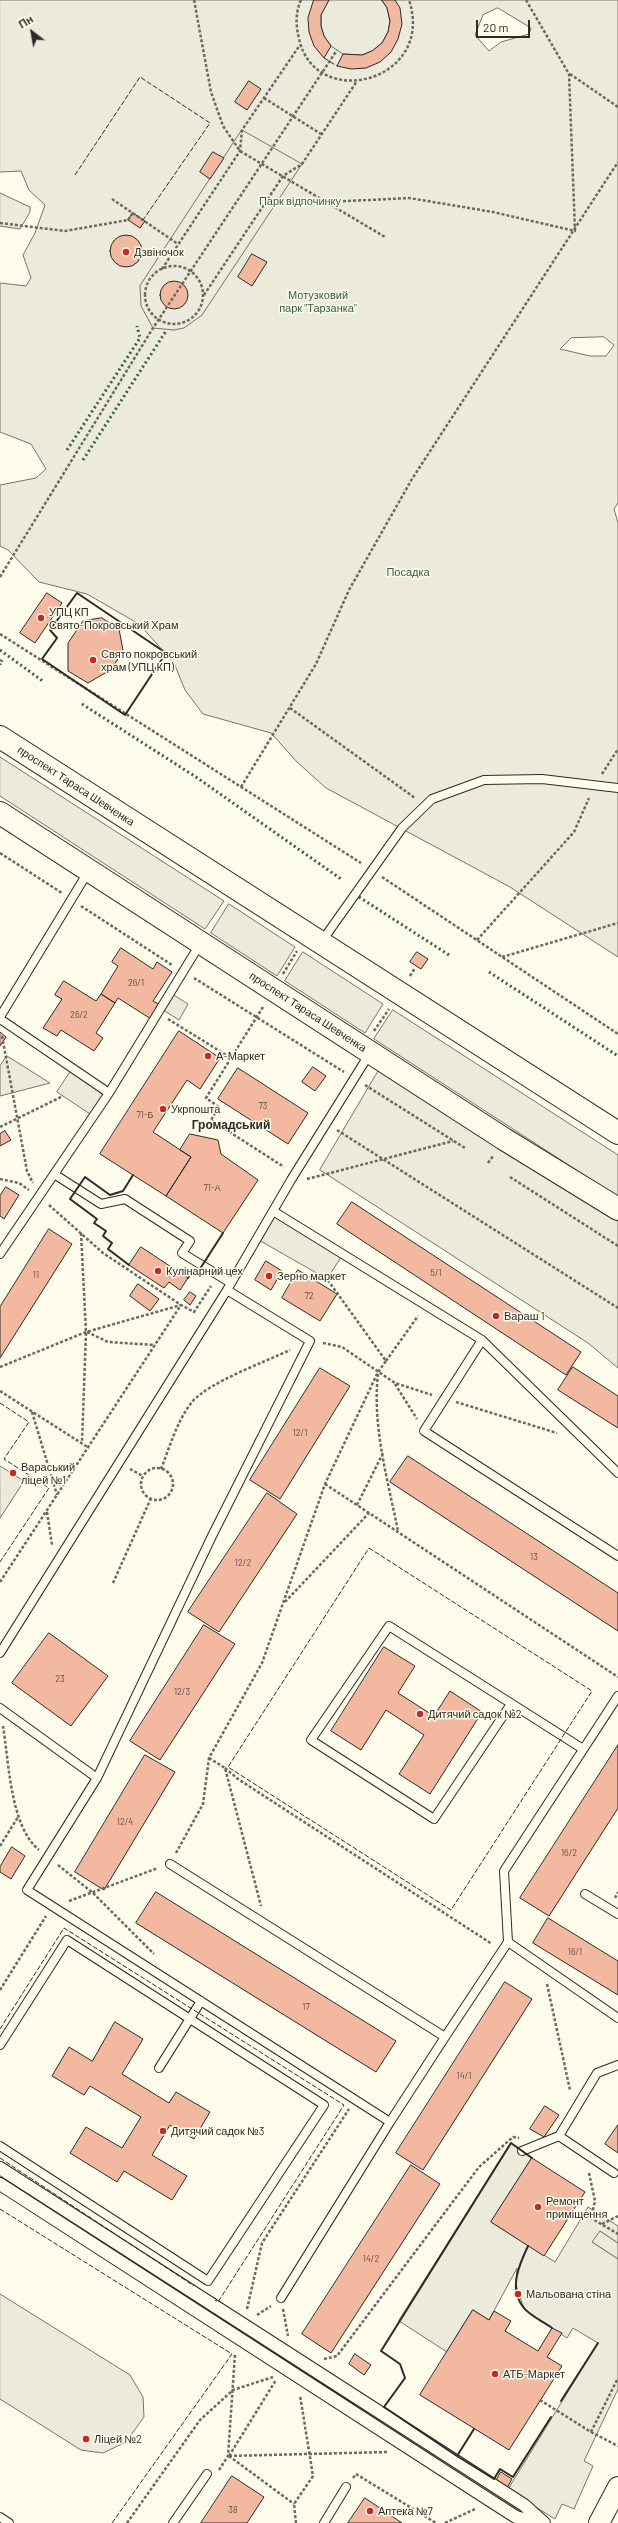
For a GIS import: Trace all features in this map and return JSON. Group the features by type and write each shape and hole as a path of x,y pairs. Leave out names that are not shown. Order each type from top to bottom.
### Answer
{"main road":[{"name":"проспект Тараса Шевченка","path":"0,737 618,1133"},
{"name":"проспект Тараса Шевченка","path":"0,813 504,1139 618,1209"}],"street":[{"path":"0,2168 304,2365 524,2505 544,2523"},
{"path":"0,2184 516,2517 538,2523"},
{"path":"599,2523 618,2487"}],"lane":[{"path":"314,939 402,828 432,798 484,780 542,779 618,788"},
{"path":"89,871 0,1018 109,1093"},
{"path":"0,1254 109,1093 201,943"},
{"path":"0,1653 229,1286 295,1174 370,1052"},
{"path":"54,1174 101,1204 125,1199 190,1241 182,1253 218,1275 229,1286 310,1341 216,1530 97,1778 26,1890 390,2122"},
{"path":"273,1211 482,1340 618,1473"},
{"path":"482,1340 424,1431 618,1556"},
{"path":"511,1704 434,1820 311,1740 388,1626 584,1749"},
{"path":"281,2298 390,2122 503,1951 508,1942 504,1871 618,1696"},
{"path":"0,1708 97,1778"},
{"path":"170,1864 445,2037"},
{"path":"585,1894 618,1914"},
{"path":"0,2045 67,1940 324,2105 208,2281 0,2146"},
{"path":"508,1942 618,2018"},
{"path":"159,2068 201,2002"},
{"path":"522,2151 559,2136 596,2073 618,2065"},
{"path":"559,2136 614,2173"},
{"path":"173,2523 207,2474"},
{"path":"324,2523 346,2487"},
{"path":"0,2517 9,2523"}],"path":[{"path":"194,0 211,92 223,126 240,151 385,237"},
{"path":"301,0 296,26 300,45 309,60 322,72 339,79 357,81 376,77 388,70 406,52 413,33 413,13 408,0"},
{"path":"526,0 569,74 618,107"},
{"path":"162,269 240,151 242,130 300,45"},
{"path":"0,577 190,270 337,50"},
{"path":"569,74 575,231"},
{"path":"204,294 198,277 190,270 176,265 162,269 151,277 146,286 145,296 152,314 159,320 168,324 185,323 199,311 204,294 283,176 302,164 357,81"},
{"path":"264,98 321,134"},
{"path":"241,787 316,664 349,590 412,479 575,231 618,162"},
{"path":"328,202 409,198 493,212 575,231"},
{"path":"112,199 178,244"},
{"path":"0,222 65,231 128,220 133,213"},
{"path":"0,628 0,634 370,870 618,1034"},
{"path":"0,660 2,661 0,665"},
{"path":"290,708 425,806"},
{"path":"477,940 574,832 595,786 618,749"},
{"path":"0,853 183,972 347,1073 342,1080"},
{"path":"502,957 618,923"},
{"path":"314,939 273,989 206,1098 220,1107 211,1120 305,1180 454,1141"},
{"path":"158,1013 231,1058"},
{"path":"1,1032 27,1171 39,1196"},
{"path":"354,1078 465,1148"},
{"path":"0,1127 64,1096"},
{"path":"326,1123 382,1160 618,1308"},
{"path":"281,1174 289,1161"},
{"path":"510,1177 618,1246"},
{"path":"0,1179 19,1183 39,1196 103,1252 194,1312 218,1275"},
{"path":"81,1233 86,1332 82,1443"},
{"path":"327,1279 386,1361"},
{"path":"0,1367 86,1332 182,1305"},
{"path":"0,1582 58,1496 182,1305"},
{"path":"0,1990 52,1907 170,1864 203,1804 209,1758 262,1663 325,1484 378,1372 426,1305"},
{"path":"86,1332 108,1342 155,1345"},
{"path":"162,1469 180,1421 193,1401 208,1388 310,1341"},
{"path":"378,1372 375,1398 383,1453 398,1532"},
{"path":"395,1383 424,1431"},
{"path":"0,1391 89,1448"},
{"path":"32,1411 58,1496"},
{"path":"357,1505 383,1453"},
{"path":"151,1469 162,1469 170,1474 172,1489 170,1494 161,1500 151,1498 142,1486 143,1476 151,1469"},
{"path":"325,1484 618,1677"},
{"path":"113,1583 151,1498"},
{"path":"47,1512 56,1564"},
{"path":"283,1604 369,1513"},
{"path":"0,1708 18,1817 32,1844 93,1893 158,1958"},
{"path":"209,1758 225,1768 238,1779 503,1951"},
{"path":"225,1768 266,1924"},
{"path":"0,1846 18,1817"},
{"path":"543,1966 575,2110"},
{"path":"0,1985 4,1983"},
{"path":"243,2325 262,2243 355,2100"},
{"path":"304,2365 337,2356 479,2167 513,2137 521,2138"},
{"path":"585,2154 595,2200 591,2218 618,2234"},
{"path":"602,2224 618,2216"},
{"path":"243,2325 281,2298 291,2356"},
{"path":"228,2456 237,2337"},
{"path":"127,2523 200,2420 233,2390 279,2375 216,2474 207,2474"},
{"path":"296,2523 294,2504 314,2476 297,2376"},
{"path":"592,2432 618,2378"},
{"path":"540,2400 618,2446"},
{"path":"228,2456 415,2452"},
{"path":"228,2456 294,2504"},
{"path":"346,2487 356,2474 436,2523"}],"green space":[{"name":"Посадка","path":"0,0 618,0 618,503 614,509 618,523 618,957 510,887 326,788 297,762 271,733 203,714 185,690 174,663 139,624 87,594 39,582 8,550 0,546 0,485 36,478 46,469 31,444 0,432 0,283 26,286 31,278 23,255 35,233 45,205 29,190 21,171 0,172","holes":["498,8 531,28 529,34 501,42 489,51 475,35 483,15","604,337 614,345 606,356 590,356 560,349 571,338"]},
{"path":"0,193 30,207 30,212 20,229 0,226"},
{"path":"0,757 224,901 205,929 0,796"},
{"path":"229,904 295,947 277,976 211,933"},
{"path":"303,952 383,1004 365,1033 285,981"},
{"path":"393,1010 618,1155 618,1197 374,1039"},
{"path":"7,1056 50,1083 0,1096 0,1066"},
{"path":"379,1070 618,1221 618,1368 588,1343 320,1170"},
{"path":"600,2231 618,2243 618,2259 592,2242"},
{"path":"0,2294 130,2375 143,2397 144,2417 126,2442 103,2453 81,2450 0,2399"}],"shaded area":[{"path":"329,0 382,0 387,8 390,21 388,32 382,43 372,51 362,55 343,54 331,46 324,36 321,26 321,15"},
{"path":"242,130 302,164 202,315 184,328 174,330 153,328 141,306 140,286"},
{"path":"172,994 188,1004 179,1020 163,1010"},
{"path":"73,1068 109,1093 93,1116 57,1092"},
{"path":"273,1211 343,1254 327,1279 257,1239"},
{"path":"0,1466 24,1481 0,1518"},
{"path":"511,2143 532,2158 491,2222 555,2262 588,2207 618,2226 618,2243 600,2231 592,2242 618,2259 618,2389 584,2461 593,2466 574,2509 562,2504 555,2519 526,2501 505,2494 598,2343 573,2328 567,2338 524,2309 516,2285 517,2268 489,2320 473,2310 447,2352 399,2321"}],"building":[{"path":"314,0 329,0 321,15 321,26 324,36 331,46 324,58 314,46 309,32 308,18"},
{"path":"382,0 395,0 400,8 402,24 398,39 391,52 380,62 366,68 351,69 337,66 343,54 362,55 372,51 382,43 388,32 390,21 387,8"},
{"path":"249,81 261,89 247,110 235,102"},
{"path":"213,152 224,158 210,179 200,172"},
{"path":"133,213 145,221 140,228 128,220"},
{"name":"Дзвіночок","path":"123,235 129,235 138,239 142,251 138,263 129,267 123,267 114,263 110,254 110,248 114,239"},
{"path":"252,254 267,262 252,286 238,277"},
{"path":"174,281 184,285 188,295 184,305 174,309 164,305 160,295 164,285"},
{"name":"УПЦ КП Свято-Покровський Храм","path":"47,593 62,603 35,643 20,633"},
{"name":"Свято покровський храм (УПЦ КП)","path":"102,618 119,629 123,650 112,669 88,683 68,671 68,643 83,621"},
{"path":"121,948 153,969 157,962 172,972 153,1001 160,1005 151,1019 118,998 115,1003 101,994 118,966 112,962"},
{"path":"417,952 428,959 421,969 410,962"},
{"path":"64,981 96,1001 101,994 115,1003 96,1033 103,1038 94,1051 61,1030 57,1036 43,1028 62,999 55,995"},
{"path":"179,1031 220,1058 200,1089 187,1080 153,1132 191,1157 166,1196 100,1154"},
{"path":"0,1032 6,1037 0,1046"},
{"path":"313,1067 326,1076 315,1091 302,1082"},
{"path":"238,1068 308,1113 288,1144 218,1099"},
{"path":"5,1131 11,1140 0,1146 0,1134"},
{"path":"190,1134 218,1140 221,1154 258,1180 223,1233 166,1196 191,1157 180,1150"},
{"path":"6,1187 19,1195 4,1219 0,1216 0,1196"},
{"path":"352,1202 581,1352 566,1375 337,1224"},
{"path":"49,1229 72,1244 0,1358 0,1307"},
{"name":"Кулінарний цех","path":"141,1247 188,1278 180,1290 169,1282 164,1288 129,1265"},
{"name":"Зерно маркет","path":"266,1261 282,1271 271,1290 255,1280"},
{"path":"298,1270 337,1294 320,1321 282,1298"},
{"path":"138,1284 159,1299 150,1311 130,1296"},
{"path":"190,1292 196,1296 190,1305 184,1300"},
{"path":"573,1367 618,1396 618,1428 558,1390"},
{"path":"320,1368 350,1386 280,1499 250,1480"},
{"path":"408,1456 618,1593 618,1631 390,1482"},
{"path":"267,1493 297,1514 219,1632 188,1612"},
{"path":"204,1625 235,1644 160,1760 130,1741"},
{"path":"49,1633 108,1676 71,1726 12,1683"},
{"path":"384,1647 415,1666 398,1693 434,1716 450,1691 482,1712 430,1794 399,1774 424,1735 386,1710 361,1750 331,1731"},
{"path":"618,1745 618,1808 549,1916 520,1898"},
{"path":"145,1755 175,1772 104,1890 75,1872"},
{"path":"12,1847 25,1856 11,1879 0,1872 0,1867"},
{"path":"156,1892 396,2041 376,2072 136,1923"},
{"path":"548,1918 618,1961 618,1995 533,1943"},
{"path":"505,1982 532,1999 423,2170 396,2153"},
{"path":"115,2022 143,2039 122,2074 169,2103 176,2092 210,2112 194,2139 170,2125 152,2155 187,2176 172,2200 124,2171 117,2182 70,2153 86,2127 122,2148 141,2117 90,2086 84,2095 52,2076 69,2047 92,2061"},
{"path":"545,2106 559,2115 544,2137 530,2129"},
{"path":"618,2125 618,2153 605,2144"},
{"name":"Ремонт приміщення","path":"532,2158 585,2192 544,2256 491,2222"},
{"path":"411,2165 440,2184 331,2353 302,2334"},
{"name":"АТБ-Маркет","path":"473,2310 489,2320 494,2311 511,2321 505,2331 538,2351 552,2328 562,2333 547,2357 562,2366 509,2450 420,2395"},
{"path":"355,2354 371,2365 364,2375 349,2364"},
{"path":"501,2472 512,2479 507,2488 496,2481"},
{"path":"232,2476 264,2497 247,2523 201,2523"},
{"name":"Аптека №7","path":"365,2498 402,2523 348,2523"}],"hedge":[{"path":"67,450 140,338 137,326"},
{"path":"83,460 166,331"},
{"path":"0,650 44,682"},
{"path":"82,704 196,777 341,879"},
{"path":"359,897 449,955"},
{"path":"489,972 618,1056"}],"fence":[{"path":"324,58 337,66"},
{"path":"75,175 140,77 210,123 143,220"},
{"path":"0,1403 29,1422 4,1459 49,1488 0,1562"},
{"path":"369,1548 592,1691 451,1910 228,1767 369,1548"},
{"path":"0,2029 64,1928 344,2105 218,2302 215,2300"},
{"path":"0,2158 194,2286"},
{"path":"0,2209 232,2354 112,2523"}],"wall":[{"path":"77,593 166,653 125,715 42,659 57,638 50,630 77,593"},
{"path":"129,1265 108,1249 112,1243 103,1236 106,1231 94,1223 97,1219 70,1199 85,1177 110,1195 123,1191 133,1175"},
{"path":"188,1278 194,1269 198,1272 223,1233"},
{"path":"474,2429 457,2456 384,2407 405,2378 400,2364 381,2351 511,2143 532,2158"},
{"path":"528,2246 521,2261 517,2277 516,2285 519,2301 533,2316 552,2328"},
{"path":"561,2401 598,2343"},
{"path":"457,2456 494,2479 500,2469 513,2477 551,2417"}],"place":[{"name":"Дзвіночок","path":"126,252"},
{"name":"УПЦ КП Свято-Покровський Храм","path":"41,618"},
{"name":"Свято покровський храм (УПЦ КП)","path":"93,660"},
{"name":"А-Маркет","path":"208,1056"},
{"name":"Укрпошта","path":"163,1109"},
{"name":"Кулінарний цех","path":"158,1271"},
{"name":"Зерно маркет","path":"269,1276"},
{"name":"Вараш 1","path":"496,1316"},
{"name":"Вараський ліцей №1","path":"13,1473"},
{"name":"Дитячий садок №2","path":"420,1714"},
{"name":"Дитячий садок №3","path":"163,2131"},
{"name":"Ремонт приміщення","path":"538,2207"},
{"name":"Мальована стіна","path":"518,2294"},
{"name":"АТБ-Маркет","path":"495,2374"},
{"name":"Ліцей №2","path":"86,2439"},
{"name":"Аптека №7","path":"370,2511"}],"district":[{"name":"Громадський","path":"231,1125"}],"park label":[{"name":"Парк відпочинку","path":"300,201"},
{"name":"Мотузковий парк \"Тарзанка\"","path":"318,301"}]}
